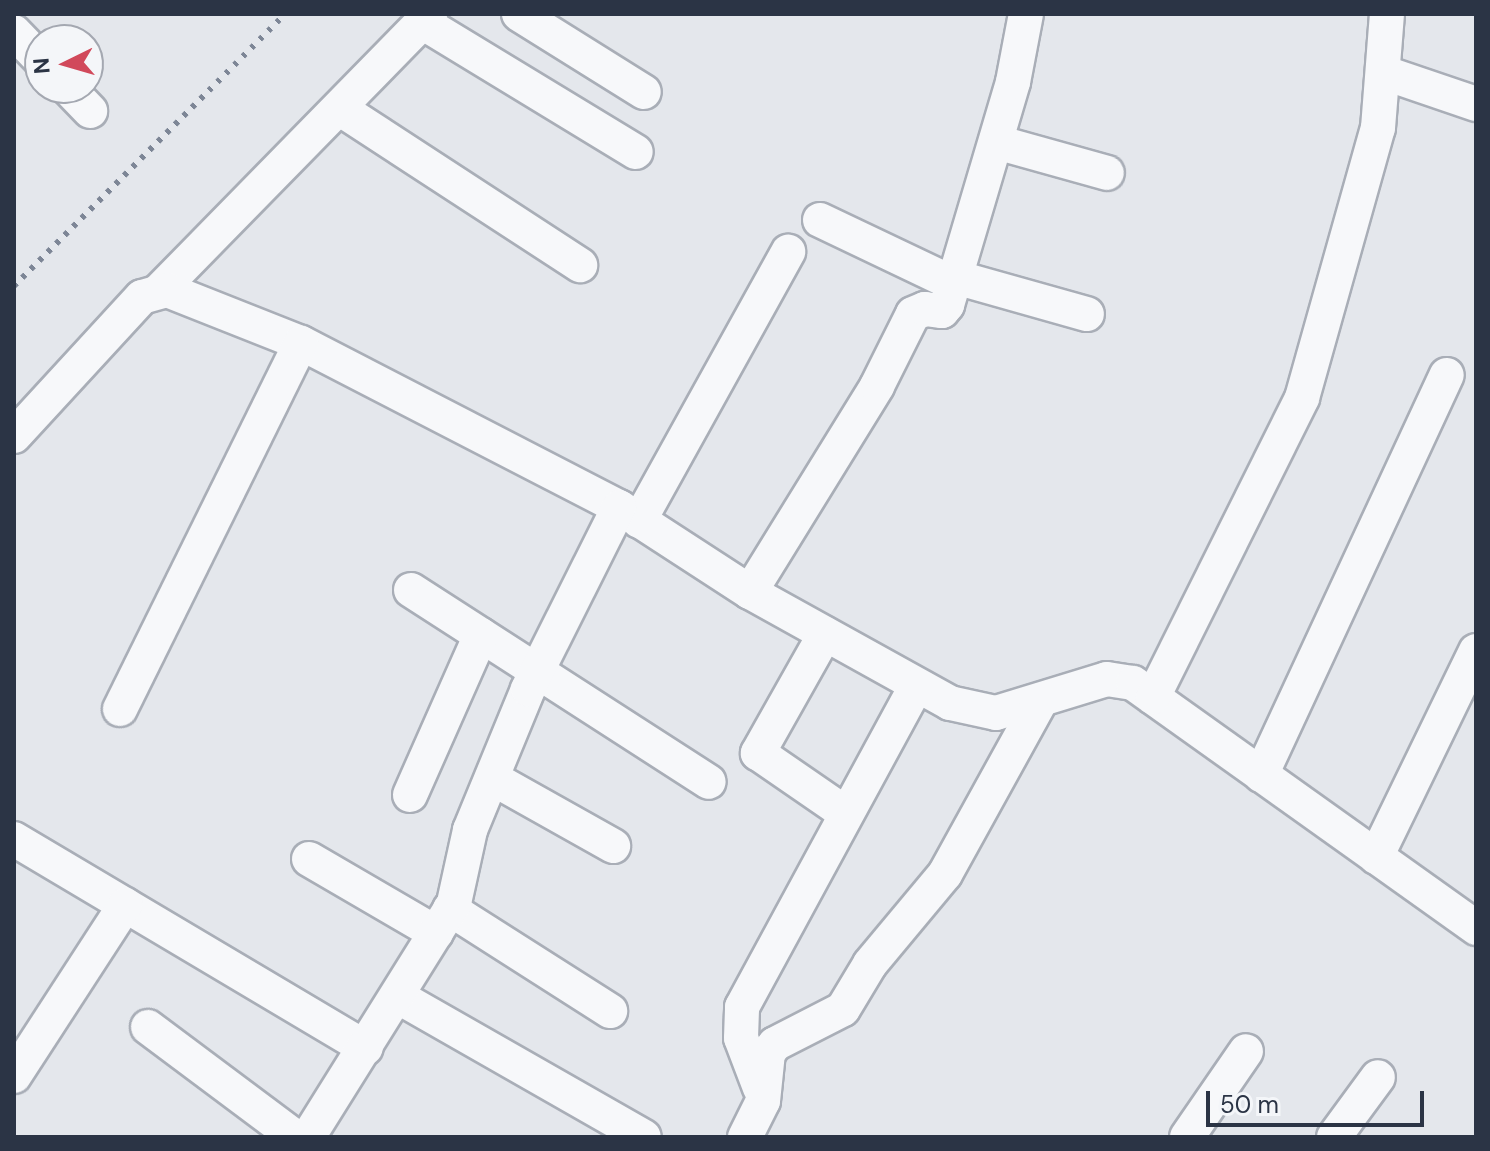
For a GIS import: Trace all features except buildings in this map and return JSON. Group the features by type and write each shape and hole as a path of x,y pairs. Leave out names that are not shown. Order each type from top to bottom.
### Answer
{"street":[{"path":"519,14 644,92"},
{"path":"750,592 877,386 913,314 918,309 942,311 996,142 1026,14"},
{"path":"1153,697 1302,398 1378,128 1385,73 1387,14"},
{"path":"14,436 142,297 160,290 426,18 636,152"},
{"path":"1385,73 1476,104"},
{"path":"339,108 580,265"},
{"path":"996,142 1107,173"},
{"path":"820,220 954,281 1087,314"},
{"path":"308,1137 443,921 470,830 537,672 788,252"},
{"path":"160,290 301,343 629,514 750,592 950,703 996,713 1107,679 1133,683 1476,928"},
{"path":"120,709 301,343"},
{"path":"1261,775 1447,375"},
{"path":"411,590 709,782"},
{"path":"825,634 758,753 844,812"},
{"path":"410,795 481,635"},
{"path":"1376,857 1476,651"},
{"path":"763,1096 741,1038 742,1007 844,812 916,686"},
{"path":"745,1137 763,1096 764,1065 775,1044 843,1009 870,964 935,889 1041,700"},
{"path":"492,778 613,846"},
{"path":"14,839 366,1048"},
{"path":"309,859 443,921 610,1011"},
{"path":"14,1076 125,905"},
{"path":"397,996 644,1137"},
{"path":"148,1027 295,1137"},
{"path":"1187,1137 1246,1051"},
{"path":"1334,1137 1378,1077"}],"railway":[{"path":"14,286 285,14"}]}
